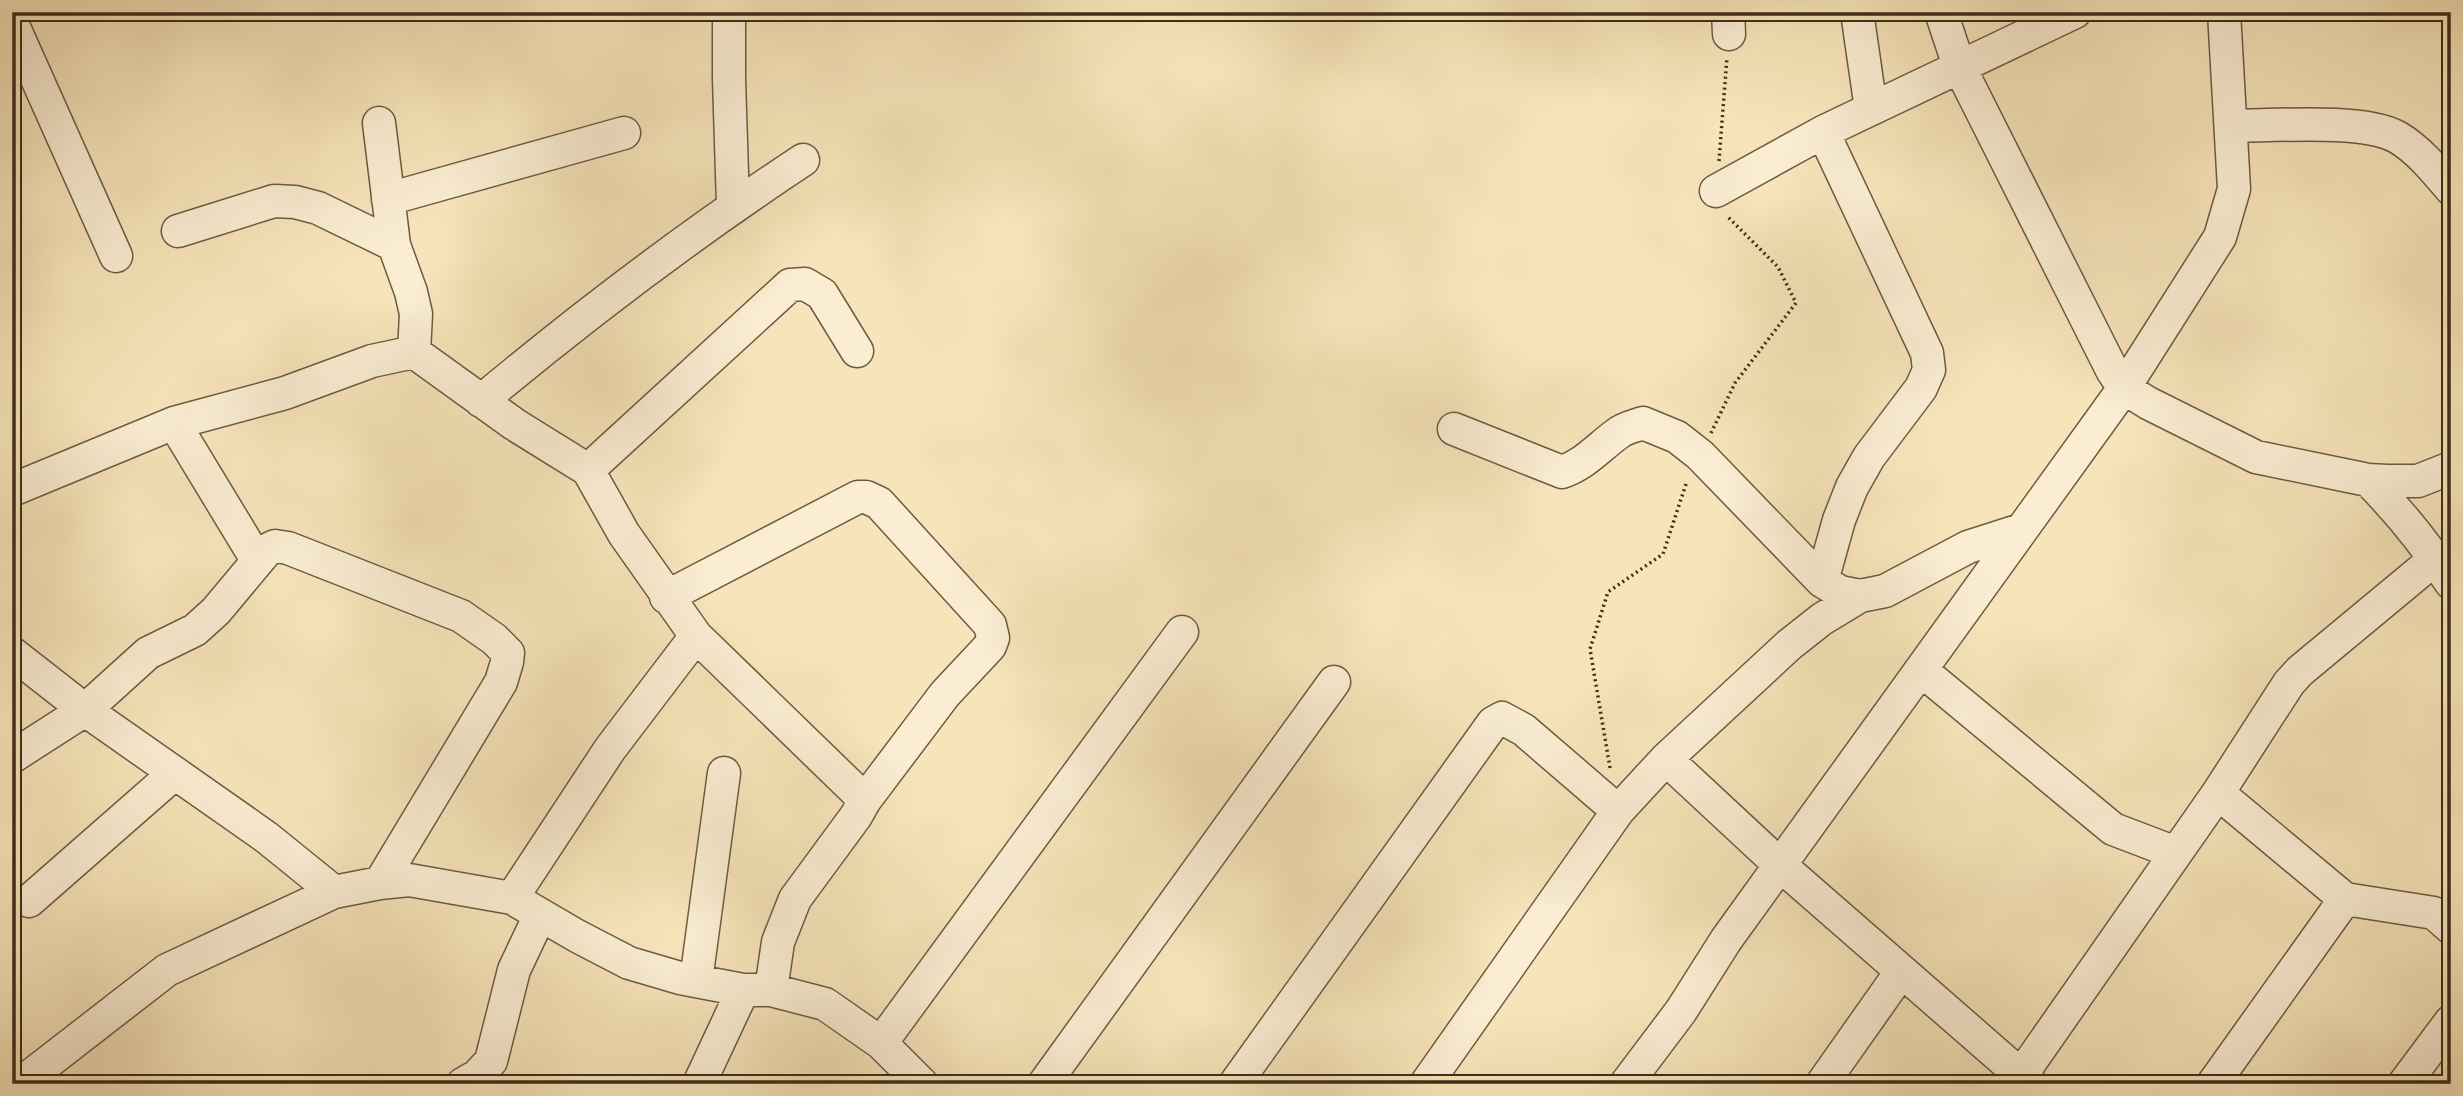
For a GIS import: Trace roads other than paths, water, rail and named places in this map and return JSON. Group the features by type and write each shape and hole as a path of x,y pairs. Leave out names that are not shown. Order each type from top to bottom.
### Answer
{"street":[{"path":"729,12 733,206"},
{"path":"1857,12 1871,109"},
{"path":"1941,12 1959,66 2112,370 2124,388 2148,403 2256,457 2368,480 2418,481 2451,468"},
{"path":"1716,191 1823,132 2075,12"},
{"path":"1626,1084 1681,1011 1726,940 2124,388 2220,237 2234,189 2224,12"},
{"path":"12,23 116,256"},
{"path":"379,122 394,245 416,314 414,352"},
{"path":"2231,126 2350,125 2375,129 2395,136 2411,147 2432,166 2451,189"},
{"path":"1822,581 1839,520 1852,487 1869,457 1921,388 1929,370 1927,352 1823,132"},
{"path":"388,199 624,133"},
{"path":"481,401 546,347 733,206 803,160"},
{"path":"178,231 274,201 295,202 318,208 394,245"},
{"path":"588,470 790,285 805,284 822,294 857,351"},
{"path":"12,490 174,422 285,393 372,360 414,352 481,401 588,470 624,534 696,636 865,800"},
{"path":"174,422 257,560"},
{"path":"1454,429 1562,472 1577,467 1619,432 1643,423 1677,438 1700,455 1822,581 1840,592 1860,596"},
{"path":"1666,759 1780,865 2022,1081 2218,793 2289,683 2300,671 2443,571 2393,505 2368,480"},
{"path":"666,597 858,497 866,497 878,503 990,625 993,638 989,646 945,694 795,899 757,990 699,1084"},
{"path":"1426,1084 1618,811 1666,759 1789,645 1822,619 1860,596 1885,591 1968,547 2021,530"},
{"path":"12,757 85,710 148,653 195,630 216,611 267,550 275,546 288,548 461,616 494,639 508,653 508,662 501,682 380,883"},
{"path":"881,1043 1182,632"},
{"path":"512,898 610,749 696,636"},
{"path":"12,653 85,710 266,837 334,892"},
{"path":"1921,670 2113,829 2176,853"},
{"path":"1044,1084 1334,682"},
{"path":"1235,1084 1493,723 1503,718 1524,730 1618,811"},
{"path":"29,901 175,773"},
{"path":"696,981 724,773"},
{"path":"2218,793 2345,899 2434,913 2451,928"},
{"path":"20,1084 167,970 334,892 409,880 512,898 629,963 696,981 825,1004 881,1043 922,1084"},
{"path":"2213,1084 2345,899"},
{"path":"463,1084 477,1076 491,1061 514,970 540,915"},
{"path":"1822,1084 1901,972"},
{"path":"2404,1084 2451,1021"}]}
